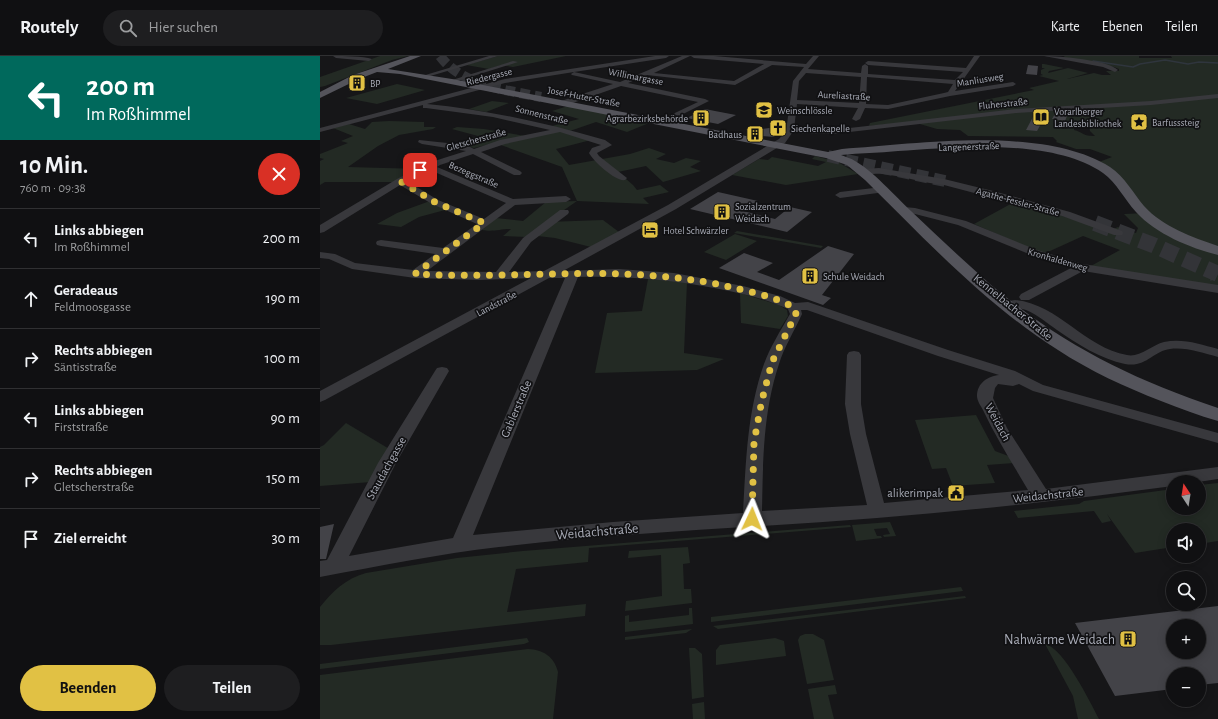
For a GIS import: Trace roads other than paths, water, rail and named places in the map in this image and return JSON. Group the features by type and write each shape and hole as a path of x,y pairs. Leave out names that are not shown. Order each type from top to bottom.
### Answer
{"main road":[{"path":"320,95 347,81 377,69 417,56"},
{"name":"Josef-Huter-Straße","path":"377,69 426,76 832,156"},
{"name":"Langenerstraße","path":"832,156 847,152 980,144 1005,144 1052,150 1089,161 1106,170 1118,179 1140,210 1156,223 1179,236 1218,251"},
{"name":"Kennelbacher Straße","path":"832,156 851,163 862,172 959,263 1006,304 1059,343 1098,365 1145,388 1218,415"}],"street":[{"path":"336,56 369,59"},
{"path":"426,76 495,56"},
{"name":"Riedergasse","path":"320,130 516,79 666,56"},
{"path":"564,103 624,83 687,56"},
{"path":"694,56 761,62 770,59 806,68 957,82"},
{"path":"790,131 796,81 816,56"},
{"path":"856,119 862,106 864,66 874,56"},
{"path":"950,94 957,82 970,68 977,56"},
{"path":"1047,56 1103,65 1111,67 1115,70"},
{"path":"714,65 726,59"},
{"path":"647,74 735,83 770,59"},
{"path":"452,81 515,62"},
{"path":"868,63 967,70"},
{"name":"Willimargasse","path":"561,71 704,100 704,102 661,123"},
{"path":"691,78 703,72"},
{"name":"Manliusweg","path":"893,106 950,94 1013,84"},
{"name":"Fluherstraße","path":"790,131 832,132 1016,111 1151,103 1218,96"},
{"name":"Aureliastraße","path":"794,102 862,106 893,106"},
{"name":"Sonnenstraße","path":"413,105 458,109 497,115 559,130 608,145 596,150 593,153 596,158 622,178"},
{"name":"Gletscherstraße","path":"320,230 400,181 428,166 503,142 559,130"},
{"name":"Landstraße","path":"320,397 686,199 782,141 790,131"},
{"path":"422,142 457,146 517,173"},
{"name":"Bezeggstraße","path":"428,166 512,202"},
{"name":"Agathe-Fessler-Straße","path":"862,172 879,170 944,182 1066,214 1118,233"},
{"path":"400,181 435,202 484,223"},
{"path":"840,195 882,190"},
{"path":"415,274 509,206 512,202 566,199"},
{"name":"Kronhaldenweg","path":"904,210 915,211 962,223 1026,250 1081,267 1218,289"},
{"path":"500,274 527,240 564,212"},
{"path":"381,244 444,252"},
{"path":"320,255 331,256 352,266 437,276 619,273 674,277 743,290 800,306 1023,381 1218,438"},
{"path":"1025,297 1081,267"},
{"name":"Gablerstraße","path":"461,544 573,274"},
{"path":"1006,304 1016,303 1035,308 1063,328 1088,343 1128,360 1140,360 1159,348 1168,345 1192,347 1218,353"},
{"path":"752,519 754,442 762,400 772,362 800,306"},
{"path":"854,355 853,404 858,434 877,510"},
{"name":"Staudachgasse","path":"327,568 442,371"},
{"name":"Weidach","path":"1023,381 995,380 989,384 985,395 986,402 999,428 1041,496"},
{"name":"Weidachstraße","path":"327,568 461,544 525,537 1041,496 1147,484 1218,473"}],"waterway":[{"path":"1093,61 1133,67 1140,64 1165,60 1188,64 1199,62 1218,63"}],"tunnel":[{"path":"440,56 449,66 460,74 473,80 500,89 541,97"},
{"path":"828,156 945,181"},
{"path":"1095,223 1153,245 1218,274 1217,273"}],"place":[{"name":"BP","path":"357,83"},
{"name":"Weinschlössle","path":"764,110"},
{"name":"Vorarlberger Landesbibliothek","path":"1041,117"},
{"name":"Agrarbezirksbehörde","path":"701,118"},
{"name":"Barfusssteig","path":"1139,122"},
{"name":"Siechenkapelle","path":"778,128"},
{"name":"Badhaus","path":"755,134"},
{"name":"Sozialzentrum Weidach","path":"722,212"},
{"name":"Hotel Schwärzler","path":"650,230"},
{"name":"Schule Weidach","path":"810,276"},
{"name":"alikerimpak","path":"956,493"},
{"name":"Nahwärme Weidach","path":"1128,639"}]}
